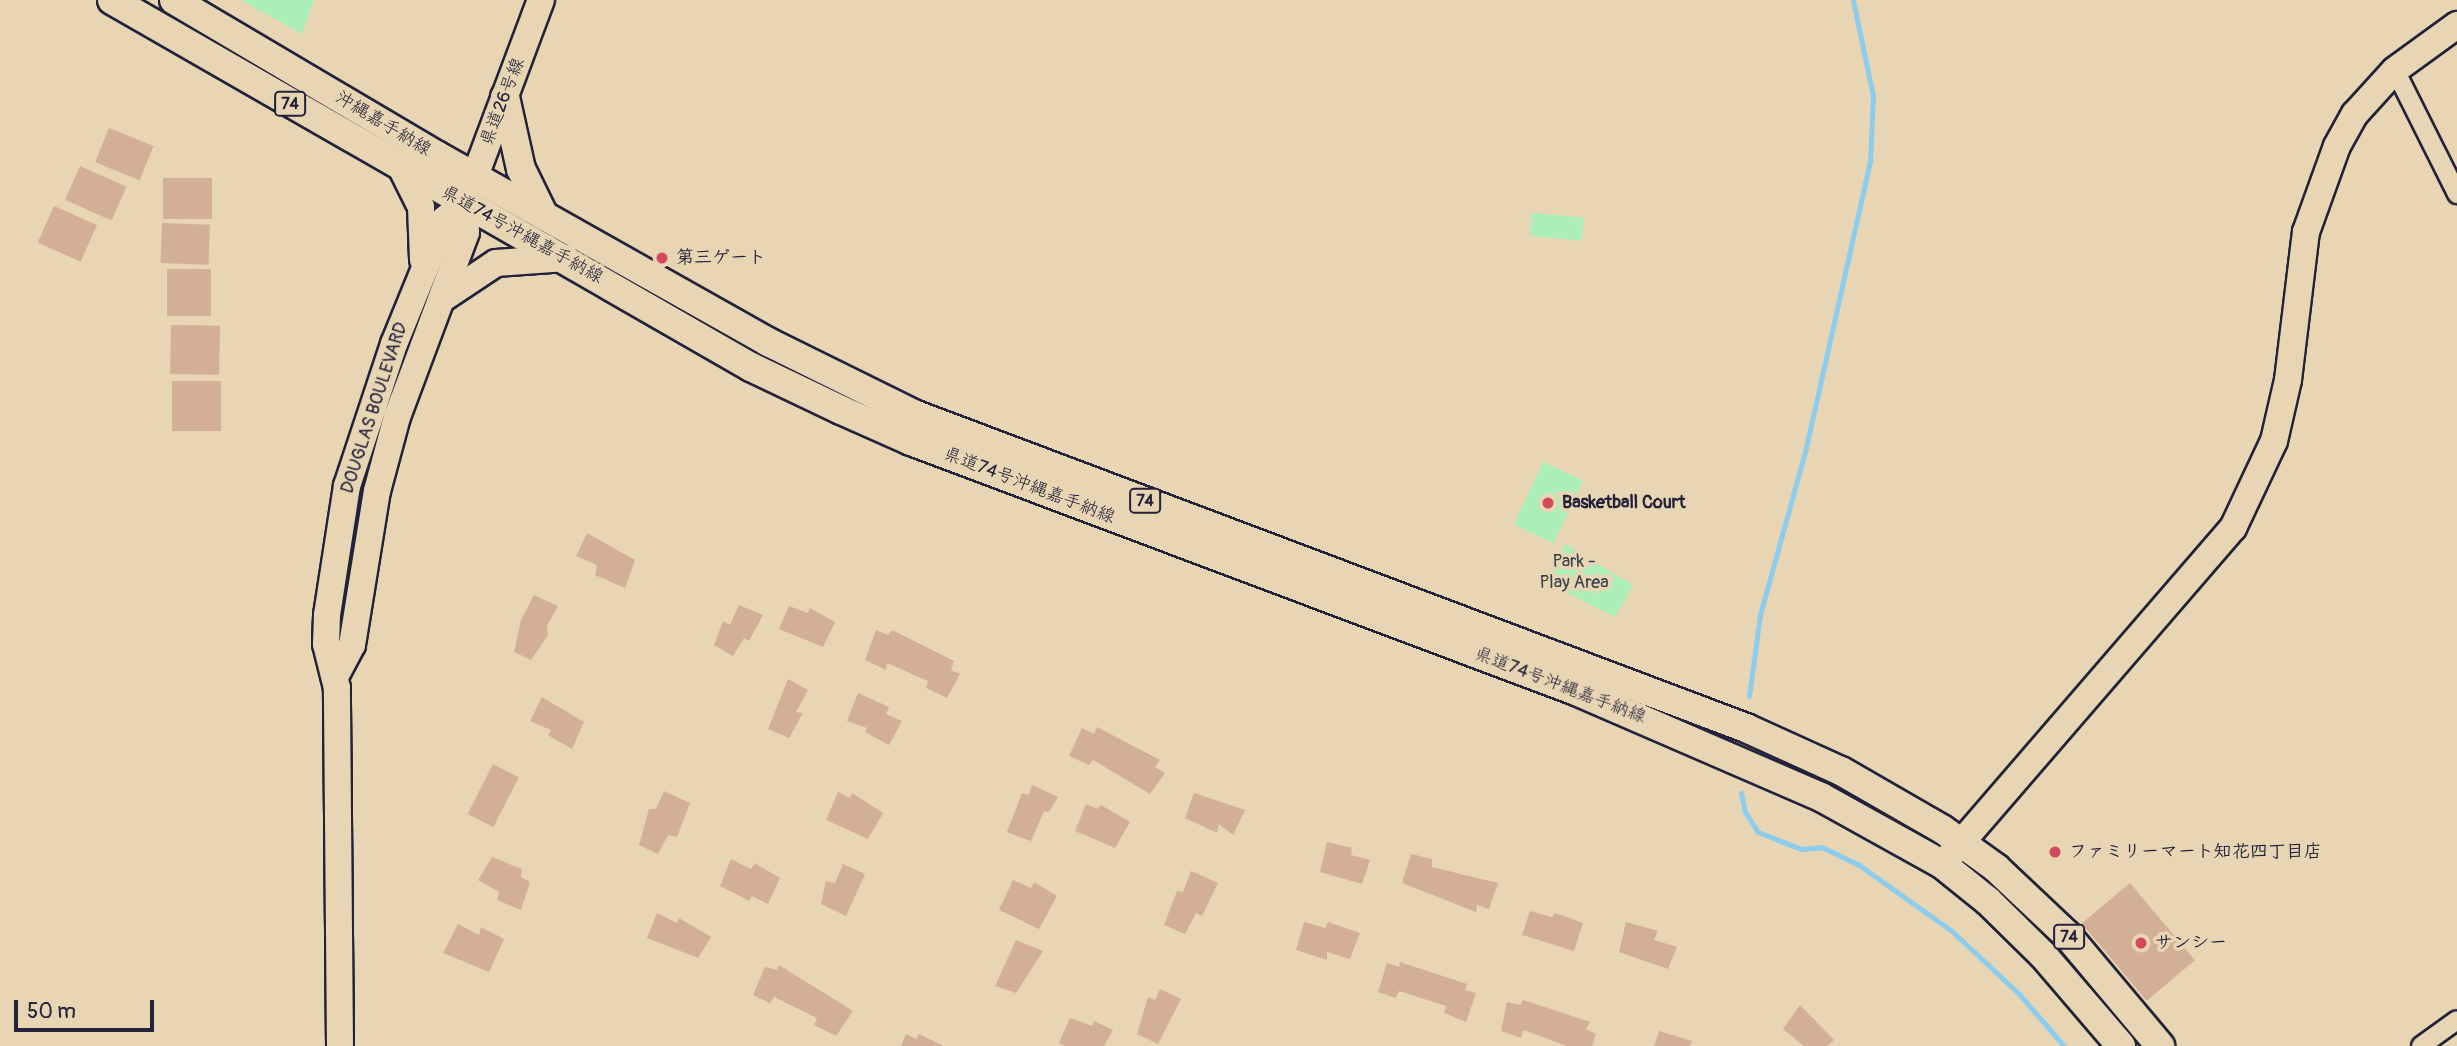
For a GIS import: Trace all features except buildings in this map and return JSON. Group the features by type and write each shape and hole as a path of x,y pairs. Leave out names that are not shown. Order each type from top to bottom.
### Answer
{"main road":[{"name":"沖縄嘉手納線","path":"174,0 475,177"},
{"name":"県道74号沖縄嘉手納線","path":"114,1 402,169 566,258 751,367 899,436 1576,691 1754,765 1942,864 2043,955 2121,1046"},
{"path":"505,97 521,169 544,216"},
{"name":"県道74号沖縄嘉手納線","path":"475,177 768,342 916,415 1746,728 1841,771 1962,842 2067,935 2160,1046"}],"street":[{"name":"県道26号線","path":"465,203 541,0"},
{"path":"1942,864 2233,527 2274,441 2288,380 2306,232 2319,190 2355,114 2395,70 2457,25"},
{"path":"2395,70 2457,194"},
{"name":"DOUGLAS BOULEVARD","path":"402,169 421,207 425,269"},
{"name":"DOUGLAS BOULEVARD","path":"340,1046 336,681 326,644 327,615 347,486 394,344 445,219 465,203"},
{"name":"DOUGLAS BOULEVARD","path":"336,681 352,645 388,449 466,232 465,203"},
{"path":"442,299 496,263 566,258"},
{"path":"2421,1046 2454,1029"}],"green space":[{"path":"241,0 314,0 302,34"},
{"path":"1532,213 1584,218 1582,240 1530,236"},
{"name":"Basketball Court","path":"1543,462 1583,481 1554,543 1514,525"},
{"name":"Park - Play Area","path":"1565,544 1633,585 1615,617 1546,582"}],"waterway":[{"path":"1749,696 1760,615 1805,452 1870,161 1873,96 1853,0"},
{"path":"1741,793 1745,812 1758,832 1801,849 1822,847 1859,865 1952,931 2019,994 2064,1046"}],"place":[{"name":"第三ゲート","path":"662,258"},
{"name":"Basketball Court","path":"1548,503"},
{"name":"ファミリーマート知花四丁目店","path":"2055,852"},
{"name":"サンシー","path":"2141,943"}]}
